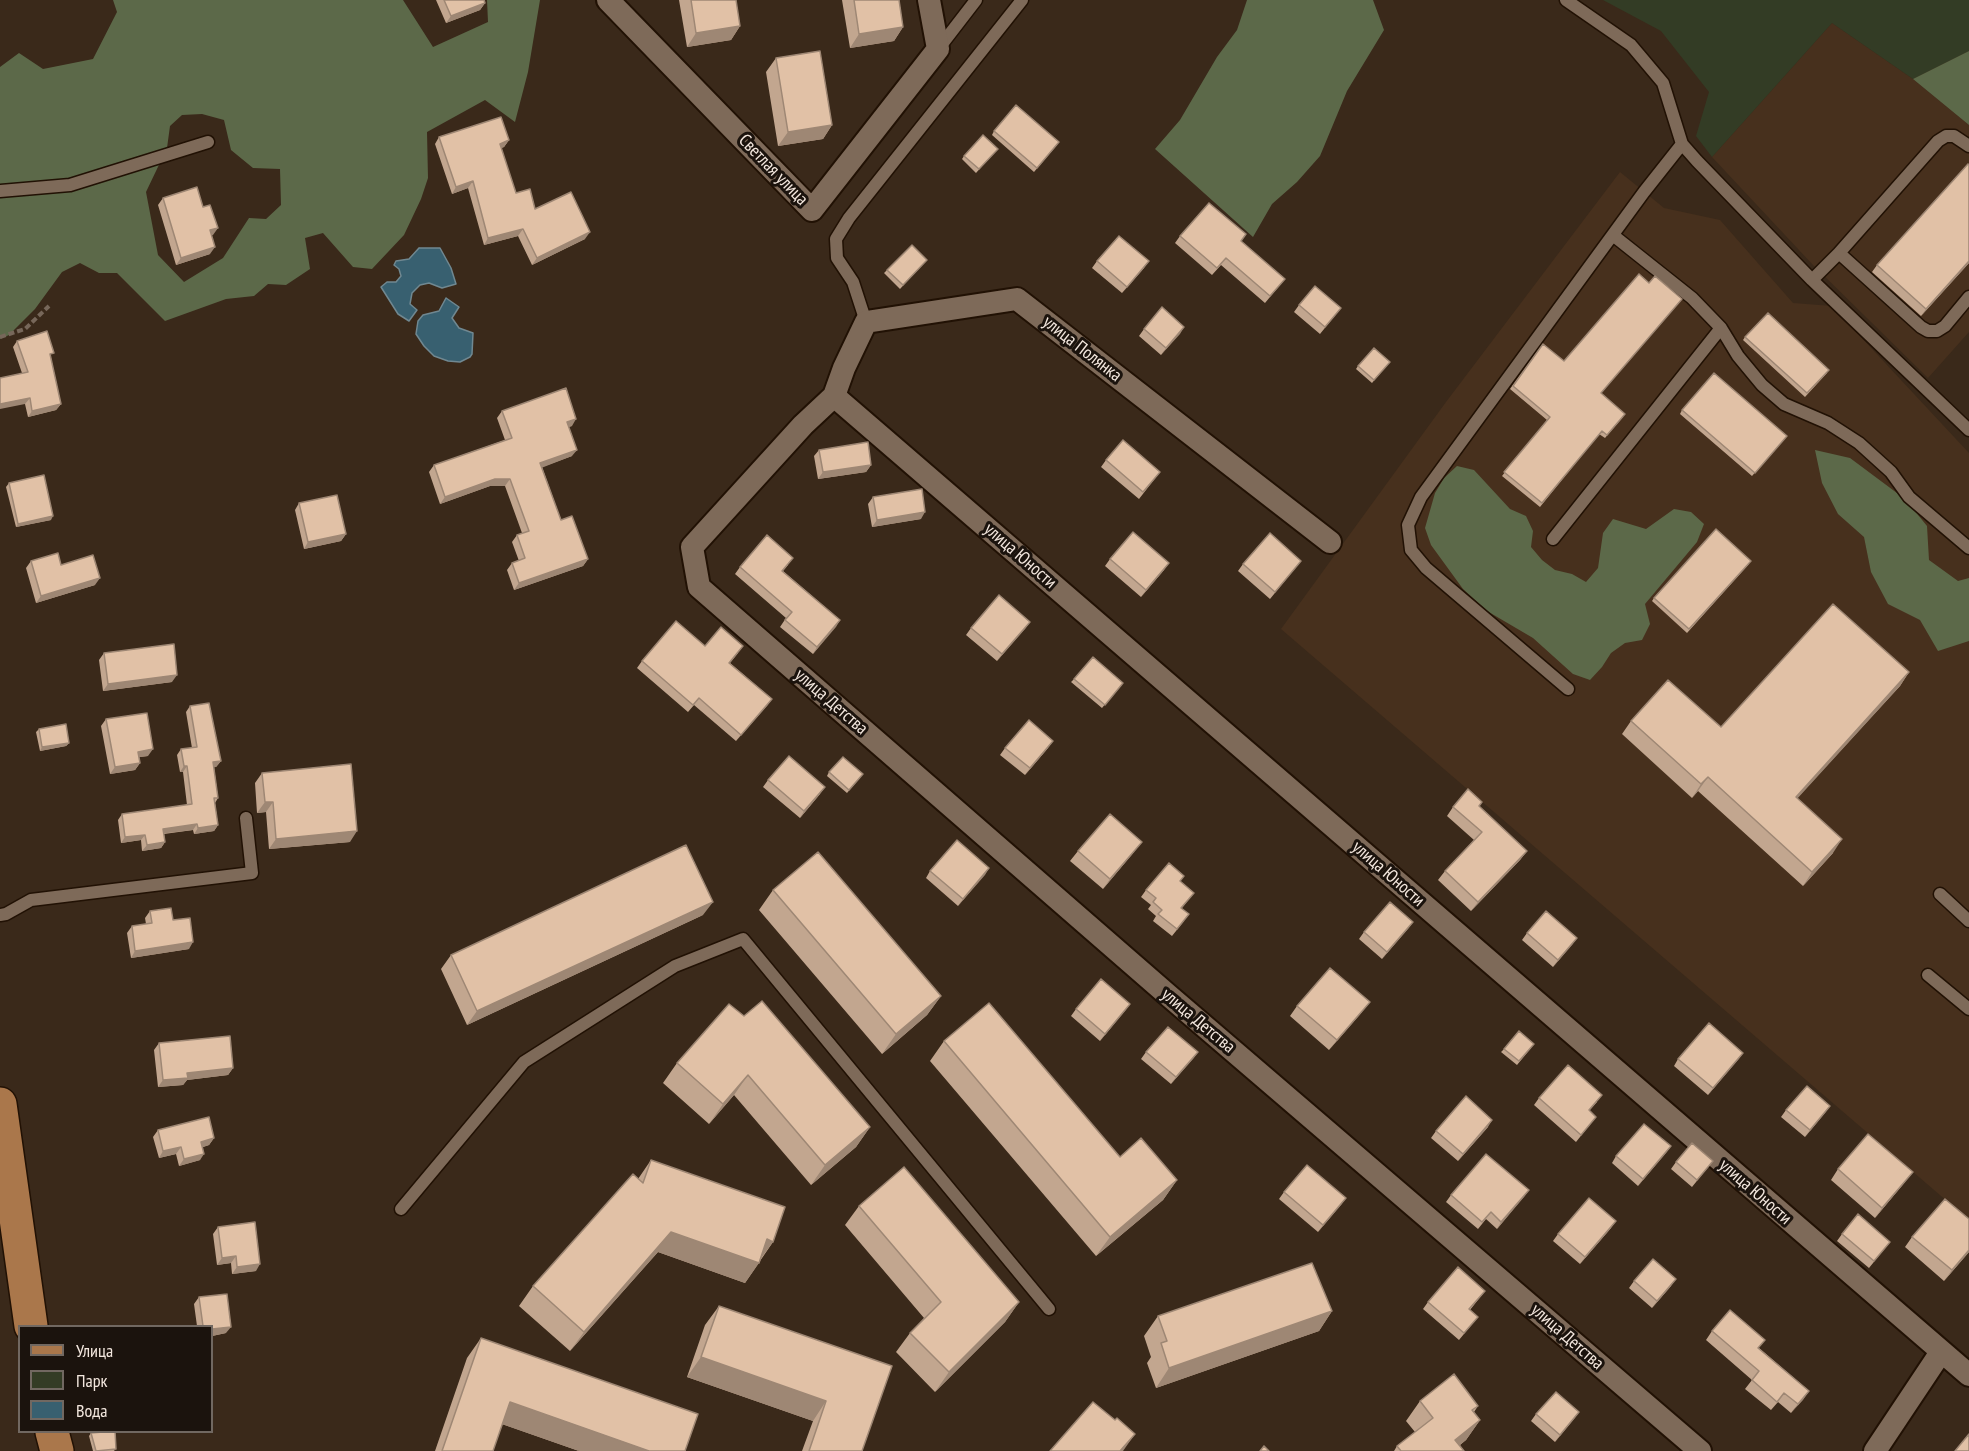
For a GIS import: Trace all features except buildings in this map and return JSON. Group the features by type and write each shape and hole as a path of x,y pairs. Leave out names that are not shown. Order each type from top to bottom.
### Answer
{"main road":[{"path":"0,1104 31,1325"},
{"path":"52,1433 57,1451"}],"street":[{"name":"Светлая улица","path":"608,0 812,210 938,49"},
{"path":"929,0 938,49"},
{"name":"улица Полянка","path":"866,322 1017,299 1330,542"},
{"path":"834,396 844,368 866,322"},
{"name":"улица Детства","path":"834,396 803,425 692,547 699,587 1168,995 1700,1451"},
{"name":"улица Юности","path":"834,396 1969,1375"},
{"path":"1875,1451 1941,1352"}],"lane":[{"path":"938,49 976,0"},
{"path":"866,322 854,282 837,258 836,239 849,218 1022,0"},
{"path":"1566,0 1631,45 1663,83 1682,144 1812,280 1969,430"},
{"path":"1812,280 1839,253 1938,141 1946,136 1954,136 1969,146"},
{"path":"0,191 70,185 207,142"},
{"path":"1568,689 1426,568 1411,550 1408,525 1421,497 1644,192 1682,144"},
{"path":"1614,236 1692,298 1721,328 1738,356 1762,385 1784,404 1828,423 1859,443 1891,471 1909,497 1969,548"},
{"path":"1839,253 1929,332 1937,331 1945,326 1969,297"},
{"path":"1553,539 1721,328"},
{"path":"0,915 31,900 252,873 246,819"},
{"path":"1940,894 1969,921"},
{"path":"401,1209 524,1062 675,966 743,939 1049,1309"},
{"path":"1928,975 1969,1009"}],"path":[{"path":"0,337 25,329 49,306"}],"shaded area":[{"path":"1832,23 1913,79 1969,125 1969,332 1928,378 1813,265 1712,157"},
{"path":"1620,172 1664,208 1720,220 1793,303 1832,306 1969,453 1969,1220 1281,629 1446,402"}],"green space":[{"path":"113,0 403,0 433,47 488,22 487,0 540,0 528,72 515,122 485,100 427,132 428,178 421,199 404,235 372,269 353,267 323,233 305,238 310,269 286,285 268,284 254,296 226,299 165,321 117,273 99,273 80,263 62,272 35,309 9,335 0,339 0,67 19,53 43,69 93,59 117,12","holes":["202,114 224,120 231,150 253,168 280,169 281,205 266,219 249,218 223,258 184,282 158,255 146,192 167,148 170,126 182,115"]},
{"path":"1247,0 1373,0 1384,30 1347,91 1320,156 1297,182 1272,204 1253,237 1155,149 1180,120 1217,57 1237,30"},
{"path":"1603,0 1969,0 1969,51 1913,79 1832,23 1712,157 1696,136 1709,92 1661,31"},
{"path":"1969,51 1969,125 1913,79"},
{"path":"1815,450 1850,458 1905,499 1927,526 1929,560 1958,581 1969,578 1969,641 1938,651 1920,620 1888,604 1871,572 1864,537 1838,514 1822,483"},
{"path":"1457,466 1474,470 1510,509 1526,516 1533,531 1531,547 1542,560 1555,570 1572,574 1586,582 1598,568 1603,533 1613,519 1646,529 1674,509 1691,512 1704,524 1697,542 1645,604 1650,624 1642,640 1625,643 1611,653 1590,680 1573,674 1533,638 1487,611 1463,589 1431,545 1425,528 1435,493 1444,478"}],"water":[{"path":"419,248 440,248 451,268 456,284 442,288 429,283 420,285 412,293 410,304 417,310 409,321 398,314 381,287 387,282 396,282 401,276 399,269 394,265 396,261 409,259"},
{"path":"446,298 459,307 452,318 459,328 473,333 472,354 460,362 434,356 416,334 418,321 423,315 439,311"}]}
